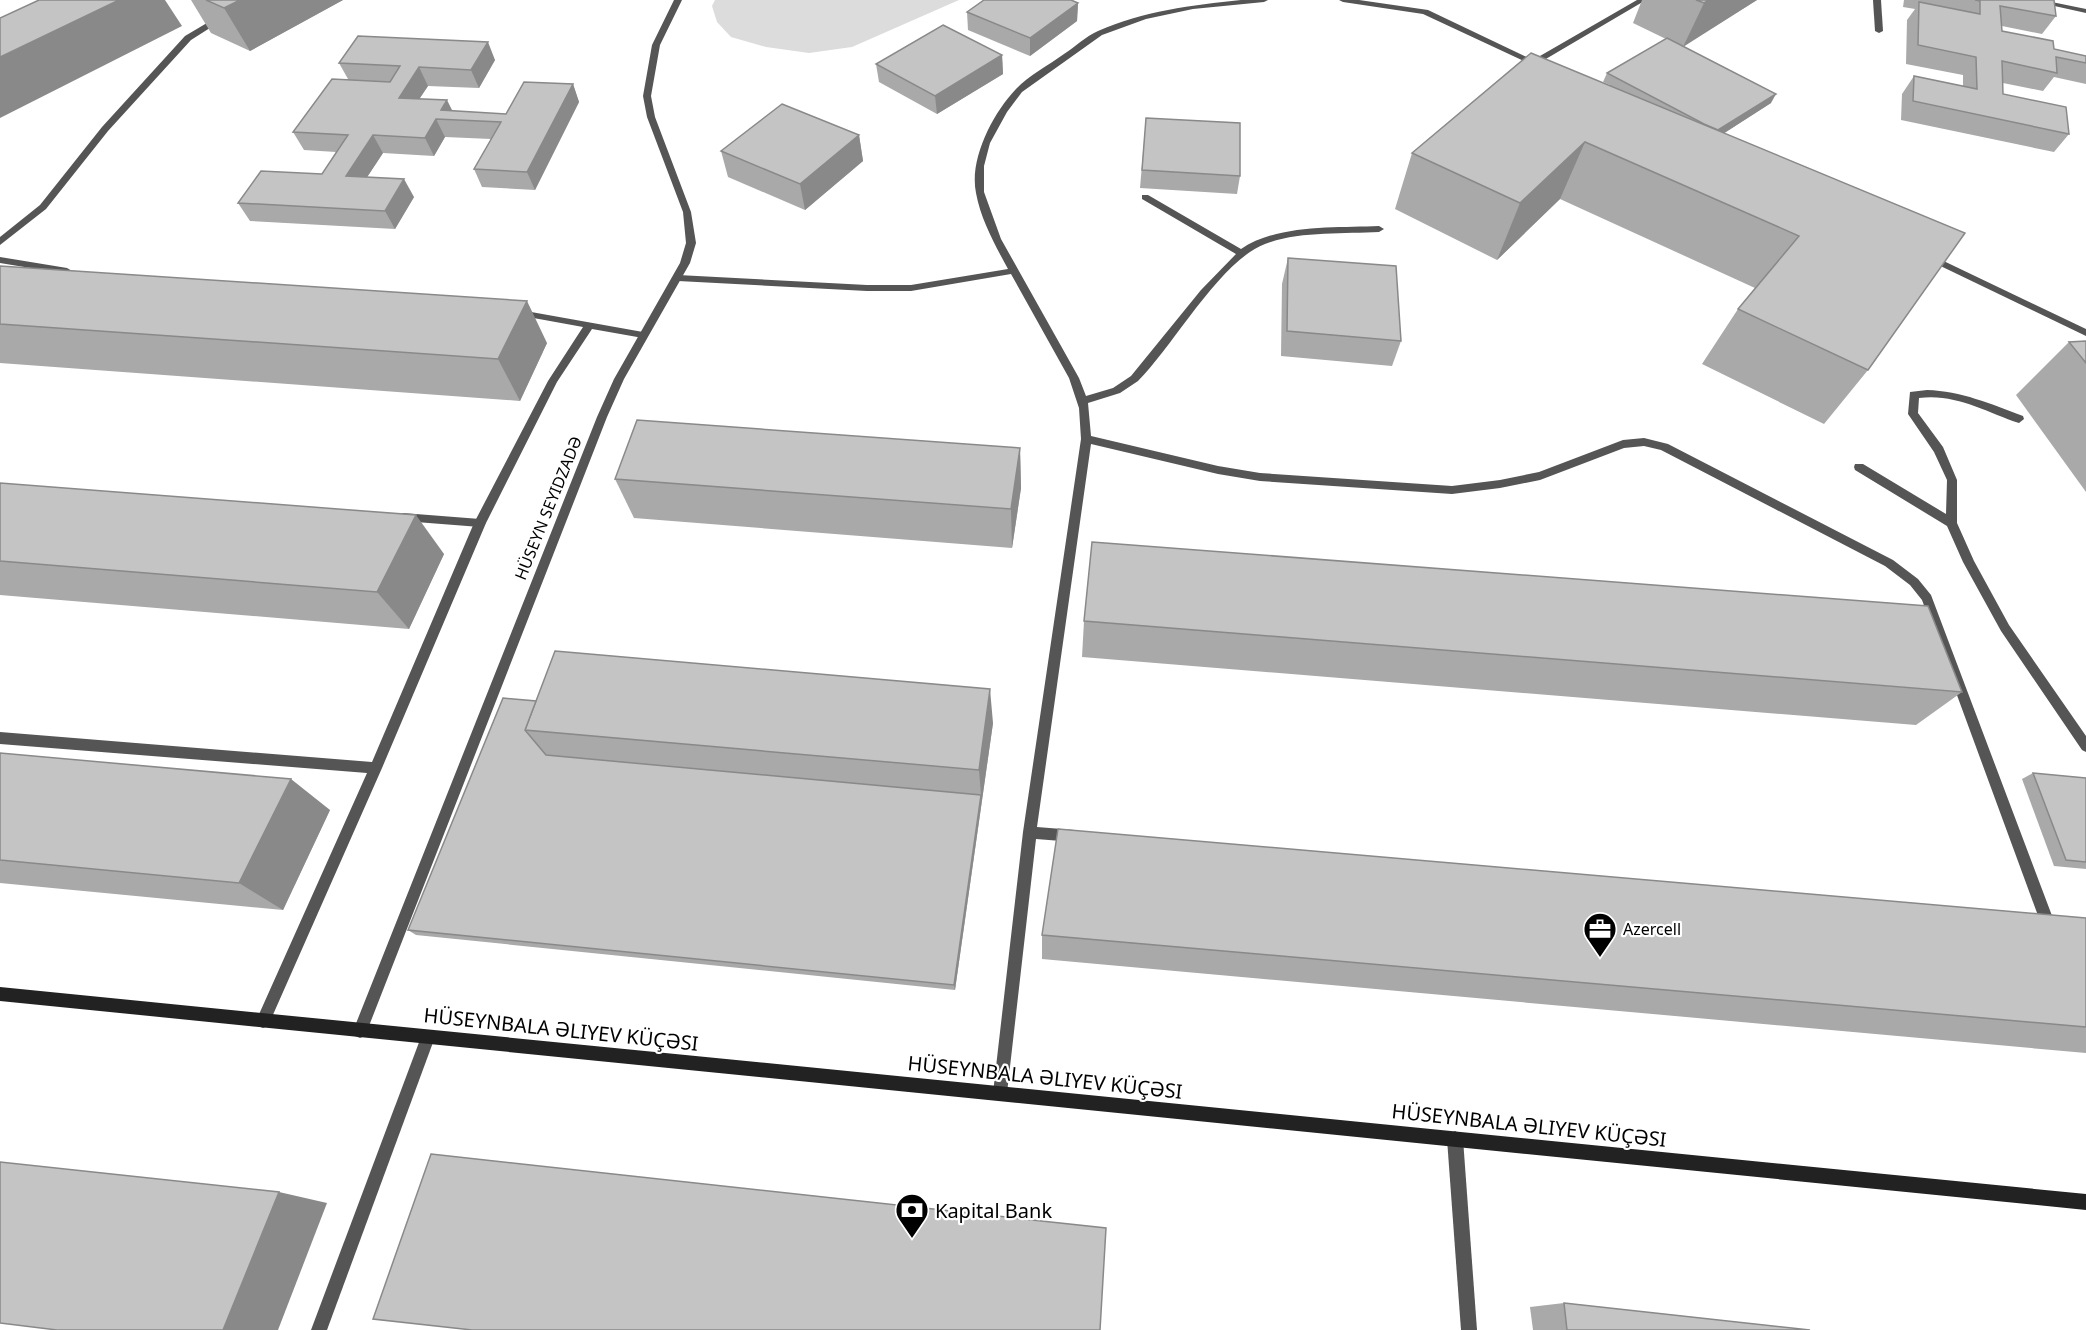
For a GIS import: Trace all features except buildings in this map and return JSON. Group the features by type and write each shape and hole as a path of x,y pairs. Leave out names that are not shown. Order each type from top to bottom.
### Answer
{"street":[{"name":"HÜSEYN SEYIDZADƏ","path":"360,1031 602,417 643,335 678,278 691,243 687,212 651,117 647,96 656,45 678,0"},
{"path":"999,1093 1030,832 1086,439 1083,400 1012,271 987,216 980,192 980,166 986,143 1003,112 1019,90 1099,33 1124,22 1192,7 1264,0"},
{"path":"1343,0 1425,12 1544,69"},
{"path":"1533,63 1642,0"},
{"path":"1877,0 1879,30"},
{"path":"2031,0 2086,11"},
{"path":"0,242 43,207 105,129 188,38 226,16"},
{"path":"1145,197 1241,253"},
{"path":"1083,400 1128,385 1181,326 1222,271 1241,253 1261,242 1294,235 1379,229"},
{"path":"1916,251 2086,333"},
{"path":"0,260 79,273"},
{"path":"678,278 867,288 910,288 1012,271"},
{"path":"508,311 643,335"},
{"path":"263,1021 376,768 480,523 553,381 590,325"},
{"path":"2019,419 1962,398 1929,392 1914,395 1913,414 1939,450 1952,480 1951,524 2005,628 2086,746"},
{"path":"1086,439 1218,470 1260,477 1452,490 1540,476 1623,444 1644,442 1664,447 1889,563 1914,582 1927,598 2046,921"},
{"path":"1859,467 1951,524"},
{"path":"386,516 480,523"},
{"path":"0,738 376,768"},
{"path":"1030,832 1089,837"},
{"name":"HÜSEYNBALA ƏLIYEV KÜÇƏSI","path":"0,994 2085,1204"},
{"path":"319,1330 428,1037"},
{"path":"1455,1139 1469,1330"}],"shaded area":[{"path":"715,0 959,0 852,47 809,53 766,47 731,37 717,22 712,6"}],"place":[{"name":"Azercell","path":"1600,958"},
{"name":"Kapital Bank","path":"912,1239"}]}
